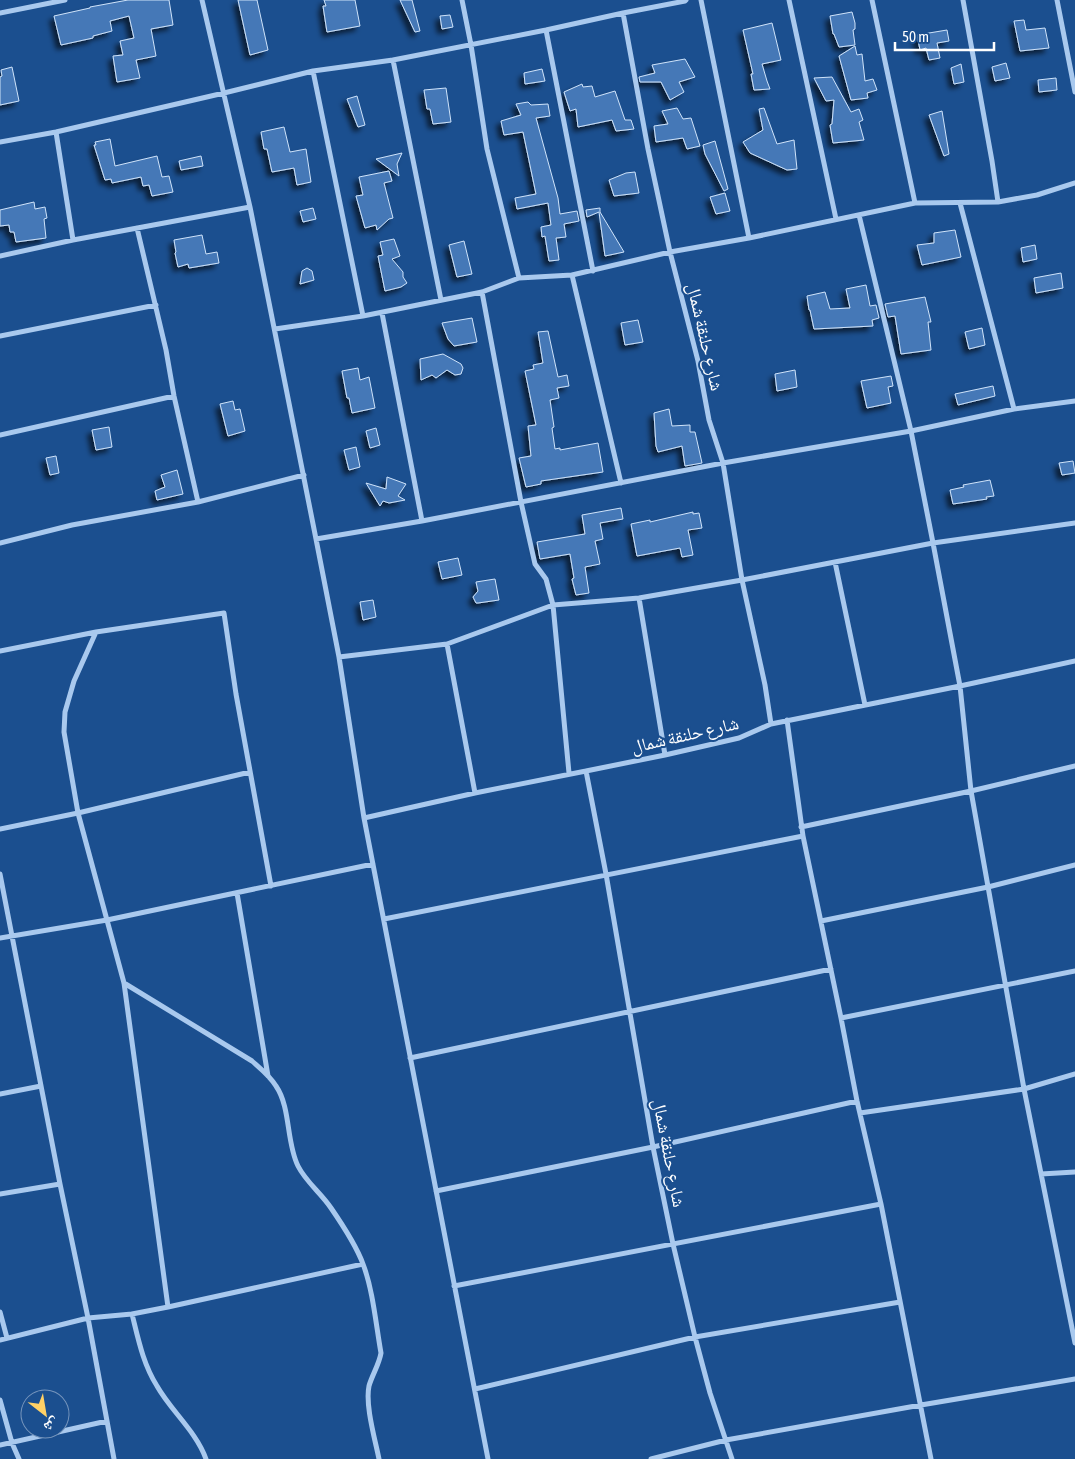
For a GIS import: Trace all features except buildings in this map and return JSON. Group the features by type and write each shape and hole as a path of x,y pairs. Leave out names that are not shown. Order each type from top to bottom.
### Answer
{"street":[{"path":"0,13 65,0"},
{"path":"202,0 250,207 304,475 339,657 364,818 488,1459"},
{"path":"462,0 472,45 487,149 518,278"},
{"path":"0,142 56,132 313,70 394,60 691,0"},
{"path":"701,0 749,238"},
{"path":"789,0 836,219"},
{"path":"872,0 915,203"},
{"path":"963,0 998,202"},
{"path":"1056,0 1075,92"},
{"name":"شارع حلنقة شمال","path":"624,13 648,149 670,252 698,361 709,420 723,463 742,580 771,724 739,738 586,771 606,874 653,1147 673,1244 710,1393 732,1459"},
{"path":"546,30 593,271"},
{"path":"394,60 440,300"},
{"path":"313,70 363,316"},
{"path":"56,132 73,240"},
{"path":"274,329 363,316 482,292 518,278 572,275 593,271 670,252 749,238 915,203 998,202 1037,195 1075,183"},
{"path":"960,203 1014,409"},
{"path":"0,256 73,240 250,207"},
{"path":"859,215 911,431 933,543 960,686 970,791 1024,1089 1075,1342"},
{"path":"137,228 156,305 198,502"},
{"path":"572,275 621,483"},
{"path":"482,292 521,502 535,564 546,579 553,605 568,773"},
{"path":"0,336 156,305"},
{"path":"382,312 422,521"},
{"path":"0,435 174,396"},
{"path":"316,539 422,521 723,463 911,431 1014,409 1075,401"},
{"path":"0,543 72,525 198,502 304,475"},
{"path":"339,657 447,644 553,605 639,598 933,543 1075,523"},
{"path":"835,562 865,705"},
{"path":"639,598 665,755"},
{"path":"0,651 96,632 224,613 271,886"},
{"path":"96,632 74,681 65,712 64,732 78,813 124,983 168,1307"},
{"path":"447,644 475,793"},
{"path":"771,724 1075,661"},
{"path":"787,720 801,827 842,1018 857,1102 881,1204 931,1459"},
{"path":"801,827 970,791 1075,766"},
{"path":"364,818 568,773 586,771"},
{"path":"0,829 78,813 250,772"},
{"path":"384,919 803,836"},
{"path":"0,938 107,920 373,864"},
{"path":"821,921 988,887 1075,865"},
{"path":"0,874 114,1459"},
{"path":"237,893 268,1076"},
{"path":"410,1058 831,969"},
{"path":"842,1018 1075,971"},
{"path":"124,983 252,1061 277,1087 283,1103 293,1154 298,1167 330,1207 357,1252 367,1278 381,1353 369,1388 368,1401 379,1459"},
{"path":"860,1113 1024,1089 1075,1074"},
{"path":"0,1094 42,1086"},
{"path":"436,1191 653,1147 857,1102"},
{"path":"1041,1174 1075,1172"},
{"path":"0,1194 60,1184"},
{"path":"454,1286 881,1204"},
{"path":"0,1340 88,1318 132,1314 168,1307 363,1264"},
{"path":"475,1389 695,1337 900,1302"},
{"path":"0,1312 7,1338"},
{"path":"132,1314 145,1362 157,1388 194,1437 206,1459"},
{"path":"651,1459 726,1440 1075,1379"},
{"path":"0,1400 12,1443 19,1459"},
{"path":"0,1446 107,1421"}]}
